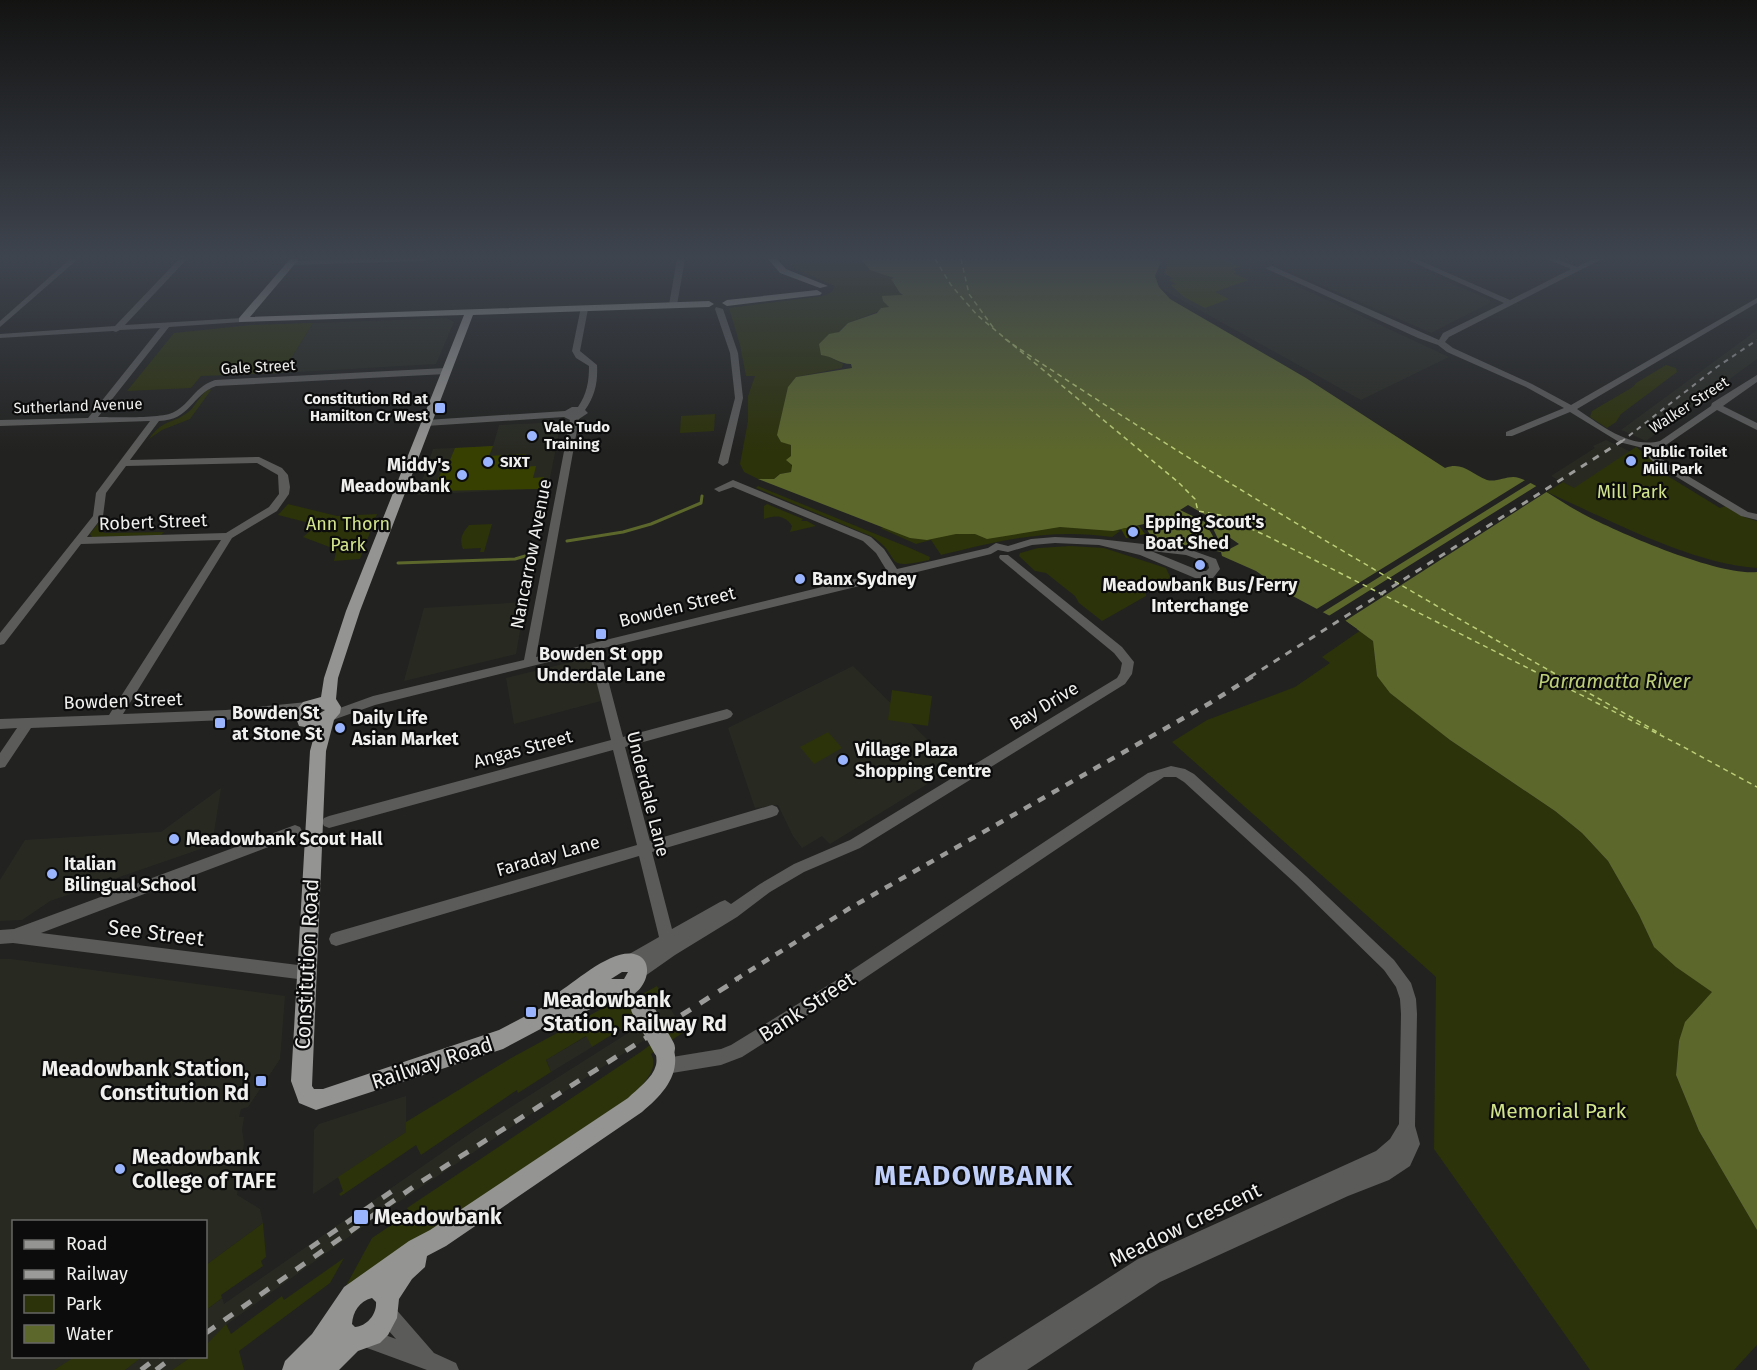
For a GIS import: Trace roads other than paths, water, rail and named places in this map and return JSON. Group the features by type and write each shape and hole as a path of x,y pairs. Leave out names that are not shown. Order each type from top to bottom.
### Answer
{"main road":[{"path":"319,712 353,611 465,323"},
{"name":"Constitution Road","path":"311,1100 303,1093 300,1081 318,752 314,745 319,712"},
{"path":"321,1370 359,1339 380,1326 380,1299 404,1271 438,1238 635,1105 658,1083 665,1057 629,985"},
{"name":"Railway Road","path":"311,1100 323,1099 488,1045 548,1015 629,985"},
{"path":"294,1370 321,1343 353,1295 380,1299"},
{"path":"340,1317 341,1332 359,1339"}],"street":[{"path":"116,330 123,323"},
{"path":"1,341 34,335 205,323"},
{"name":"Nancarrow Avenue","path":"529,662 574,414 590,398 593,365 579,356 576,351 581,323"},
{"path":"723,463 739,398 734,353 727,323"},
{"name":"Walker Street","path":"1392,323 1441,343 1450,350 1558,400 1613,434 1646,446 1663,443 1757,378"},
{"path":"1441,343 1444,337 1472,323"},
{"path":"1509,434 1571,409 1718,323"},
{"path":"90,421 166,326"},
{"path":"1,341 34,335"},
{"name":"Gale Street","path":"156,419 180,414 200,390 215,383 446,370"},
{"path":"1715,405 1757,427"},
{"path":"426,423 574,414"},
{"path":"0,641 98,516 99,497 156,419"},
{"name":"Sutherland Avenue","path":"4,423 156,419"},
{"path":"0,432 4,423"},
{"path":"1646,446 1653,458 1665,466 1734,508 1756,517"},
{"path":"114,718 228,536 264,516 284,494 285,481 283,475 274,466 249,459 124,463"},
{"path":"719,489 733,479 867,539 880,550 894,573"},
{"name":"Robert Street","path":"79,541 228,536"},
{"path":"1006,553 1043,540 1099,542 1193,553 1212,561 1215,567 1214,572 1206,576 1198,575 1143,552 1099,542"},
{"name":"Bowden Street","path":"0,724 319,712 894,573 991,551 994,556 1006,553"},
{"name":"Bay Drive","path":"629,985 669,945 727,905 765,888 799,868 855,844 1124,678 1128,662 1118,650 1006,553"},
{"name":"Underdale Lane","path":"594,647 669,945"},
{"name":"Angas Street","path":"329,822 727,714"},
{"path":"0,763 27,723"},
{"name":"Bank Street","path":"665,1057 721,1057 757,1040 1153,777 1163,772 1179,772"},
{"name":"Meadow Crescent","path":"1010,1370 1152,1275 1383,1173 1404,1160 1411,1148 1407,1126 1409,1014 1408,999 1403,983 1389,965 1301,880 1179,772"},
{"name":"Faraday Lane","path":"336,939 772,811"},
{"path":"7,936 295,831"},
{"name":"See Street","path":"7,936 306,973"},
{"name":"Meadow Crescent","path":"982,1370 1145,1266 1382,1157 1396,1145 1407,1126"},
{"path":"380,1299 428,1360"},
{"path":"359,1339 428,1360 449,1370"}],"water":[{"name":"Parramatta River","path":"848,323 1211,323 1306,378 1445,468 1462,467 1491,481 1511,477 1519,478 1583,514 1669,552 1718,567 1757,572 1757,1230 1699,1131 1676,1075 1679,1041 1685,1022 1712,992 1676,967 1654,947 1639,915 1608,861 1582,833 1555,811 1450,740 1390,693 1377,676 1373,641 1335,613 1330,616 1289,594 1256,571 1222,556 1221,552 1194,546 1154,542 1144,524 1113,531 1060,527 987,539 975,534 956,534 927,540 910,538 758,479 774,479 780,474 791,472 792,465 786,460 791,456 791,445 781,442 777,435 788,387 796,377 852,368 851,364 821,355 819,344 829,334 839,332"}],"waterway":[{"path":"567,541 623,532 651,524 701,503 702,496"},
{"path":"398,563 515,559 532,554"}],"railway":[{"path":"1621,442 1717,367 1757,340"},
{"path":"1250,677 1622,441"},
{"path":"735,980 850,908 1210,703 1253,676"},
{"path":"207,1332 416,1185 738,979"},
{"path":"310,1248 398,1187"},
{"path":"141,1370 156,1358"},
{"path":"156,1370 171,1358"}],"place":[{"name":"Constitution Rd at Hamilton Cr West","path":"440,408"},
{"name":"Vale Tudo Training","path":"532,436"},
{"name":"Public Toilet Mill Park","path":"1631,461"},
{"name":"SIXT","path":"488,462"},
{"name":"Middy's Meadowbank","path":"462,475"},
{"name":"Epping Scout's Boat Shed","path":"1133,532"},
{"name":"Meadowbank Bus/Ferry Interchange","path":"1200,565"},
{"name":"Banx Sydney","path":"800,579"},
{"name":"Bowden St opp Underdale Lane","path":"601,634"},
{"name":"Bowden St at Stone St","path":"220,723"},
{"name":"Daily Life Asian Market","path":"340,728"},
{"name":"Village Plaza Shopping Centre","path":"843,760"},
{"name":"Meadowbank Scout Hall","path":"174,839"},
{"name":"Italian Bilingual School","path":"52,874"},
{"name":"Meadowbank Station, Railway Rd","path":"531,1012"},
{"name":"Meadowbank Station, Constitution Rd","path":"261,1081"},
{"name":"Meadowbank College of TAFE","path":"120,1169"},
{"name":"Meadowbank","path":"361,1217"}],"district":[{"name":"MEADOWBANK","path":"974,1175"}],"park label":[{"name":"Mill Park","path":"1632,492"},
{"name":"Ann Thorn Park","path":"348,534"},
{"name":"Memorial Park","path":"1558,1111"}]}
